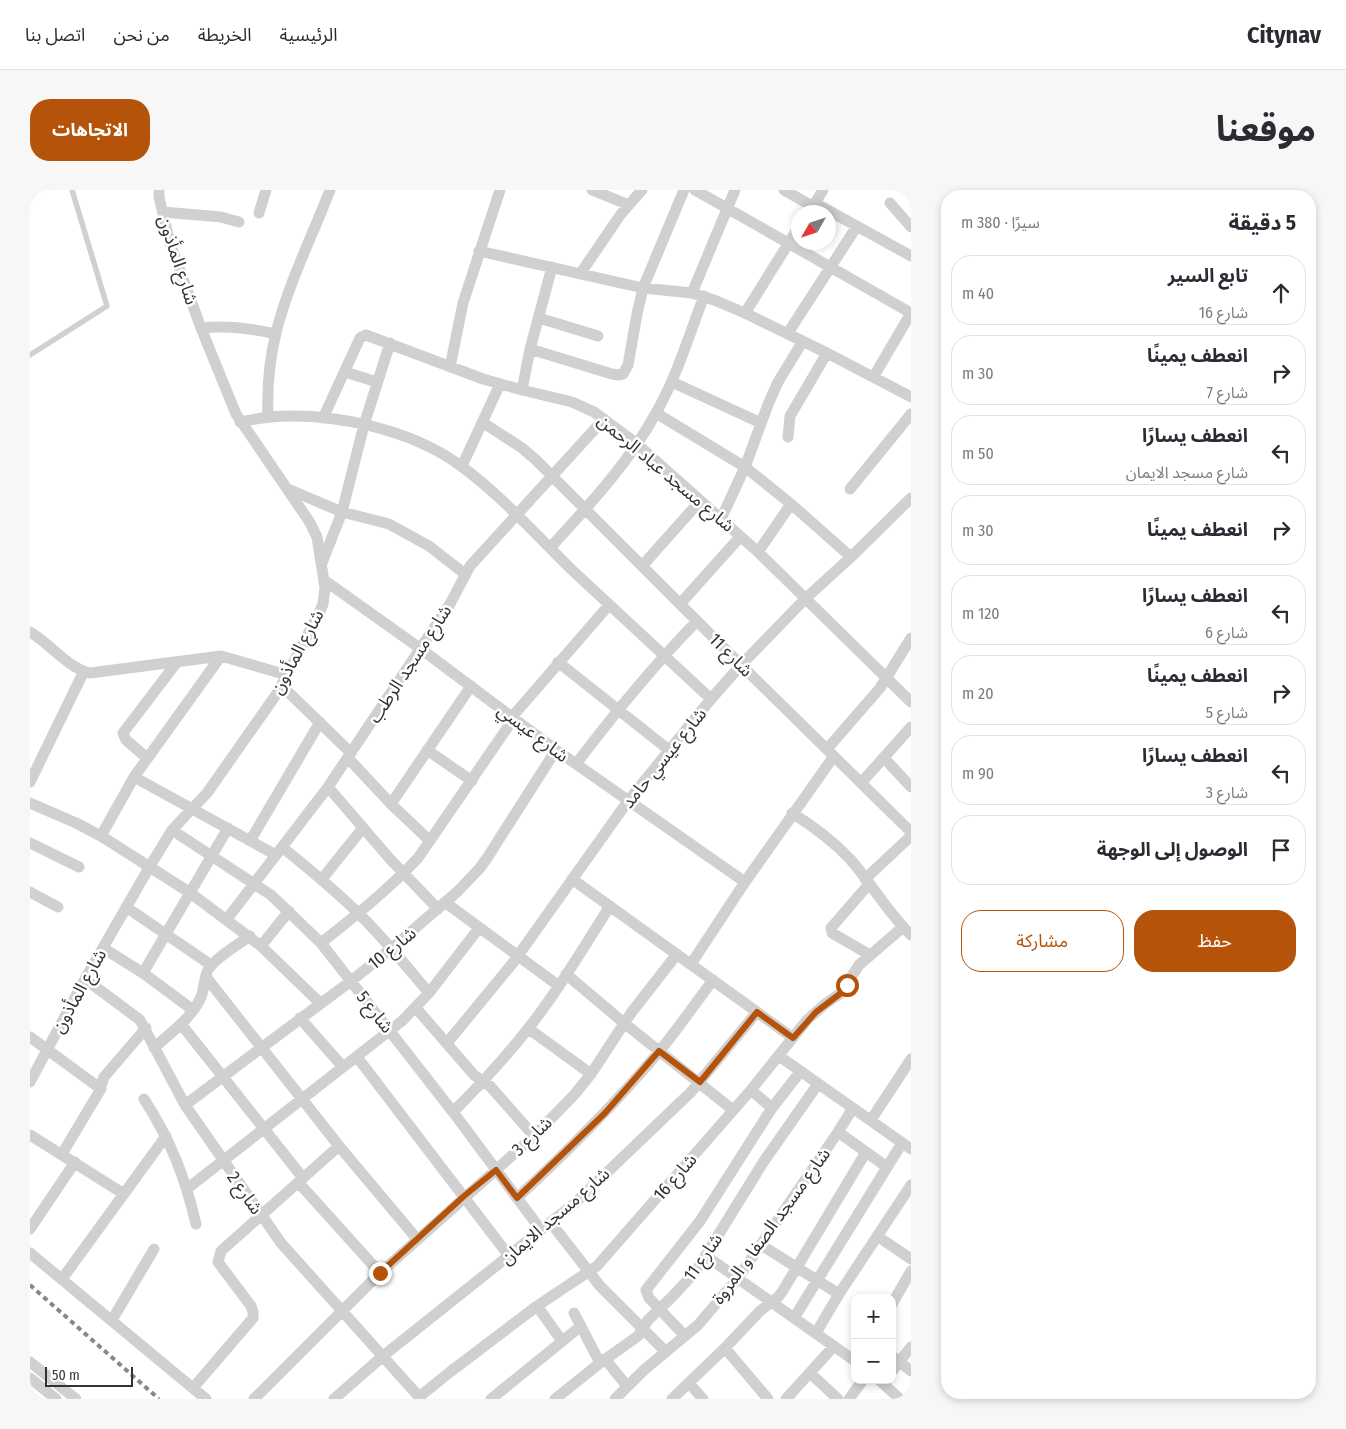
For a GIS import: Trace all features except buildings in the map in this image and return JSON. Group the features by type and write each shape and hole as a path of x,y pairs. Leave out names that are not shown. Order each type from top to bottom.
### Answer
{"street":[{"name":"شارع المأذون","path":"30,1082 85,979 150,866 172,830 207,793 284,680 323,604 325,596 322,563 314,529 240,422 201,328 170,244 159,190"},
{"path":"259,213 266,190"},
{"path":"268,417 269,375 282,311 330,190"},
{"path":"450,367 463,303 500,190"},
{"path":"592,190 629,205"},
{"path":"580,274 629,205 642,190"},
{"path":"530,349 612,374 623,374 630,360 643,288 684,190"},
{"path":"694,190 911,313 874,376"},
{"path":"692,293 735,190"},
{"path":"784,190 809,205"},
{"path":"813,205 823,190"},
{"path":"890,203 911,227"},
{"path":"163,212 221,217 239,222"},
{"path":"836,217 857,226 911,256"},
{"path":"788,333 857,226"},
{"path":"745,313 791,240"},
{"path":"479,251 643,288 704,296 788,333 874,376 911,397"},
{"path":"522,390 530,349 552,267"},
{"path":"550,548 604,488 637,444 656,413 672,382 704,296"},
{"path":"539,318 598,336"},
{"path":"201,328 239,327 276,334"},
{"name":"شارع مسجد عباد الرحمن","path":"345,372 360,338 366,335 500,384 572,402 594,412 637,444 758,552 911,702"},
{"path":"721,519 745,467 778,382 803,341"},
{"path":"322,563 342,512 364,425 390,343"},
{"path":"788,437 788,426 793,411 827,353"},
{"path":"322,418 345,372 377,382"},
{"path":"672,382 761,423"},
{"path":"462,466 500,384"},
{"path":"656,413 745,467 851,557"},
{"path":"850,489 911,414"},
{"path":"240,422 268,417 322,418 364,425 434,449 462,466 711,699"},
{"name":"شارع مسجد الرطب","path":"227,919 328,787 421,649 454,596 465,574 604,419"},
{"name":"شارع 11","path":"482,422 522,448 552,476 911,834"},
{"path":"287,489 342,512 389,524 404,531 428,546 465,574"},
{"name":"شارع عيسي حامد","path":"447,1044 518,956 628,801 711,699 805,599 911,498"},
{"path":"642,566 700,501"},
{"path":"758,552 790,504"},
{"path":"680,604 740,536"},
{"name":"شارع عيسي","path":"324,580 421,649 556,750 745,882"},
{"path":"321,943 359,913 403,874 430,842 513,718 558,662 609,604"},
{"path":"576,764 663,655 697,621"},
{"path":"30,632 45,641 70,664 84,671 98,673 221,656 284,680 391,804 430,842"},
{"path":"691,964 792,814 830,753 887,678 911,638"},
{"path":"101,836 134,777 221,656"},
{"path":"147,758 126,740 123,733 177,662"},
{"path":"558,662 669,750"},
{"path":"30,782 84,671"},
{"path":"391,804 471,686"},
{"path":"250,841 320,722"},
{"path":"861,783 911,727"},
{"path":"427,750 472,781"},
{"name":"شارع 10","path":"185,1105 351,981 442,906 480,868 556,750"},
{"path":"884,758 911,787"},
{"path":"134,777 250,841 279,851 322,879 359,913 392,948 429,993"},
{"path":"328,787 362,829 403,874 442,906 479,928 558,986"},
{"path":"30,803 101,836 189,892 250,936 320,1003"},
{"path":"792,814 814,826 833,842 909,932"},
{"path":"143,974 189,892 228,828"},
{"path":"322,879 362,829"},
{"name":"شارع 5","path":"172,830 255,882 289,911 321,943 453,1112 541,1230"},
{"path":"870,955 832,933 830,928 867,882 911,834"},
{"path":"30,843 79,867"},
{"path":"572,879 793,1038"},
{"path":"30,892 58,907"},
{"path":"453,1112 508,1055 529,1029 610,906"},
{"path":"126,907 211,965"},
{"path":"261,946 289,911"},
{"path":"188,1188 302,1098 390,1032 429,993 479,928"},
{"name":"شارع 16","path":"420,1398 450,1372 536,1306 590,1272 751,1090 816,1012 841,993 859,965 870,955 909,932"},
{"path":"154,1048 181,1024 193,1010 203,992 211,965 250,936"},
{"path":"103,948 193,1010"},
{"name":"شارع 3","path":"254,1399 380,1273 464,1196 534,1136 574,1095 591,1074 624,1023 677,954"},
{"path":"566,974 733,1110"},
{"path":"206,977 339,1146 417,1239"},
{"name":"شارع 2","path":"85,979 134,1015 146,1028 154,1048 185,1105 292,1258 420,1398"},
{"path":"517,1198 605,1113 659,1051 713,980"},
{"path":"416,1008 474,1075 490,1086 534,1136"},
{"name":"شارع مسجد الايمان","path":"334,1399 346,1395 383,1356 575,1203 700,1082 757,1012"},
{"path":"300,1018 343,1067"},
{"path":"181,1024 300,1180 380,1273"},
{"path":"62,1154 100,1089 104,1077 146,1028"},
{"path":"529,1029 591,1074"},
{"path":"30,1037 100,1089"},
{"path":"779,1056 907,1146 887,1167 794,1318"},
{"path":"357,1057 509,1256"},
{"path":"870,1120 911,1059"},
{"path":"685,1336 648,1298 646,1290 648,1285 700,1221 772,1108 800,1072"},
{"name":"شارع 11","path":"555,1399 602,1361 638,1336 648,1320 685,1284 706,1256 756,1173 818,1084"},
{"path":"751,1090 772,1108"},
{"path":"144,1099 166,1136 188,1188 196,1224"},
{"name":"شارع مسجد الصفا و المروة","path":"615,1399 627,1386 707,1315 738,1278 838,1132 852,1108"},
{"path":"838,1132 887,1167"},
{"path":"30,1135 124,1194"},
{"path":"62,1279 166,1136"},
{"path":"192,1388 253,1318 251,1306 218,1262 221,1251 339,1146"},
{"path":"672,1399 760,1311 782,1292 866,1152"},
{"path":"30,1229 75,1162"},
{"path":"816,1333 839,1294 878,1236 906,1202 911,1185"},
{"path":"551,1223 611,1298 666,1352"},
{"path":"878,1236 911,1259"},
{"path":"761,1245 839,1294"},
{"path":"112,1320 154,1249"},
{"path":"30,1253 206,1399"},
{"path":"706,1256 851,1358"},
{"path":"896,1297 911,1271"},
{"path":"536,1306 562,1341"},
{"path":"574,1313 602,1361 627,1386"},
{"path":"491,1399 581,1326"},
{"path":"786,1399 834,1346"},
{"path":"911,1347 896,1359 911,1371"},
{"path":"724,1348 768,1399"},
{"path":"30,1362 76,1399"},
{"path":"810,1373 838,1399"},
{"path":"31,1380 56,1399"},
{"path":"689,1383 703,1399"},
{"path":"850,1399 860,1384"},
{"path":"885,1384 900,1399"}],"lane":[{"path":"30,355 107,306 72,190"}],"railway":[{"path":"30,1285 159,1399"}],"route":[{"path":"380,1273 464,1196 496,1170 517,1198 605,1113 659,1051 700,1082 757,1012 793,1038 824,1004 833,1000 847,985"}]}
